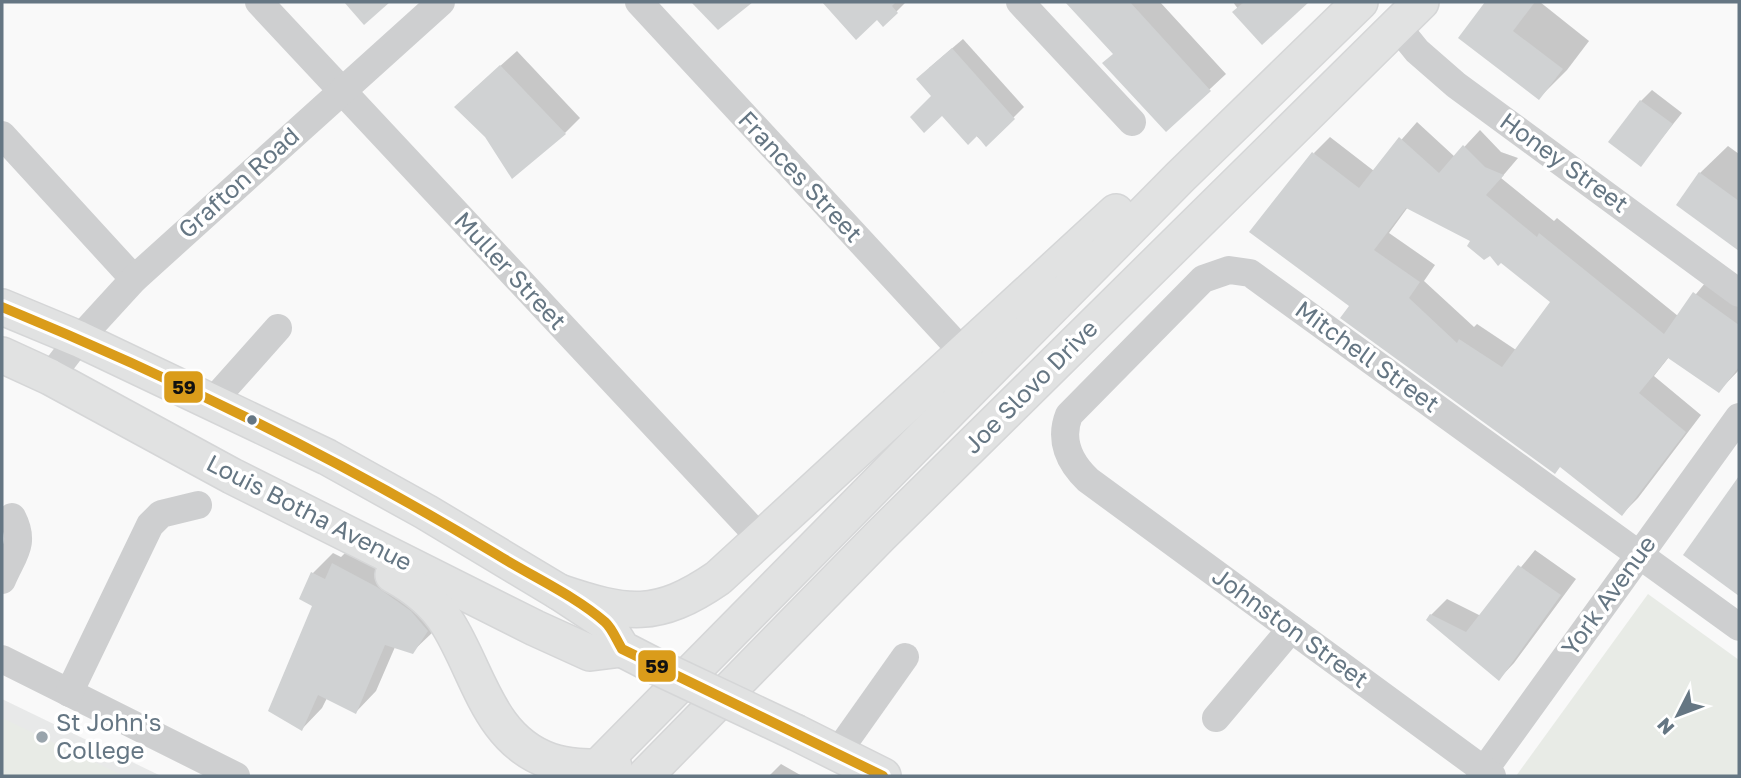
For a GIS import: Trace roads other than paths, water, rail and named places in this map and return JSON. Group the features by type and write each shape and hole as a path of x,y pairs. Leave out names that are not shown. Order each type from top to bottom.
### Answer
{"main road":[{"name":"Joe Slovo Drive","path":"593,772 1180,177 1360,2"},
{"name":"Joe Slovo Drive","path":"649,772 1400,9"},
{"path":"559,592 617,609 668,606 718,578 1145,184 1167,172 1180,177"},
{"path":"2,307 79,339 327,457 426,512 559,592 606,623 622,649 883,776"},
{"name":"Louis Botha Avenue","path":"2,355 50,377 232,475 590,653 622,649"},
{"path":"232,475 294,519 404,580 435,606 448,624 503,730 517,743 553,762 593,772 649,772"}],"street":[{"name":"Muller Street","path":"259,2 762,540"},
{"name":"Grafton Road","path":"50,377 79,339 134,279 441,2"},
{"name":"Frances Street","path":"639,2 962,351"},
{"path":"1020,2 1132,122"},
{"name":"Honey Street","path":"1400,9 1417,51 1456,85 1739,293"},
{"path":"2,135 134,279"},
{"name":"Mitchell Street","path":"1088,480 1075,467 1065,441 1064,427 1077,404 1192,287 1215,272 1242,270 1739,627"},
{"path":"212,402 278,328"},
{"name":"York Avenue","path":"1485,774 1739,417"},
{"name":"Johnston Street","path":"1088,480 1485,774"},
{"path":"69,693 150,525 161,514 198,505"},
{"path":"2,580 20,533 12,517"},
{"path":"1216,718 1291,629"},
{"path":"837,753 905,657"},
{"path":"2,659 69,693 198,768 236,776"}],"place":[{"name":"St John's College","path":"42,737"}]}
